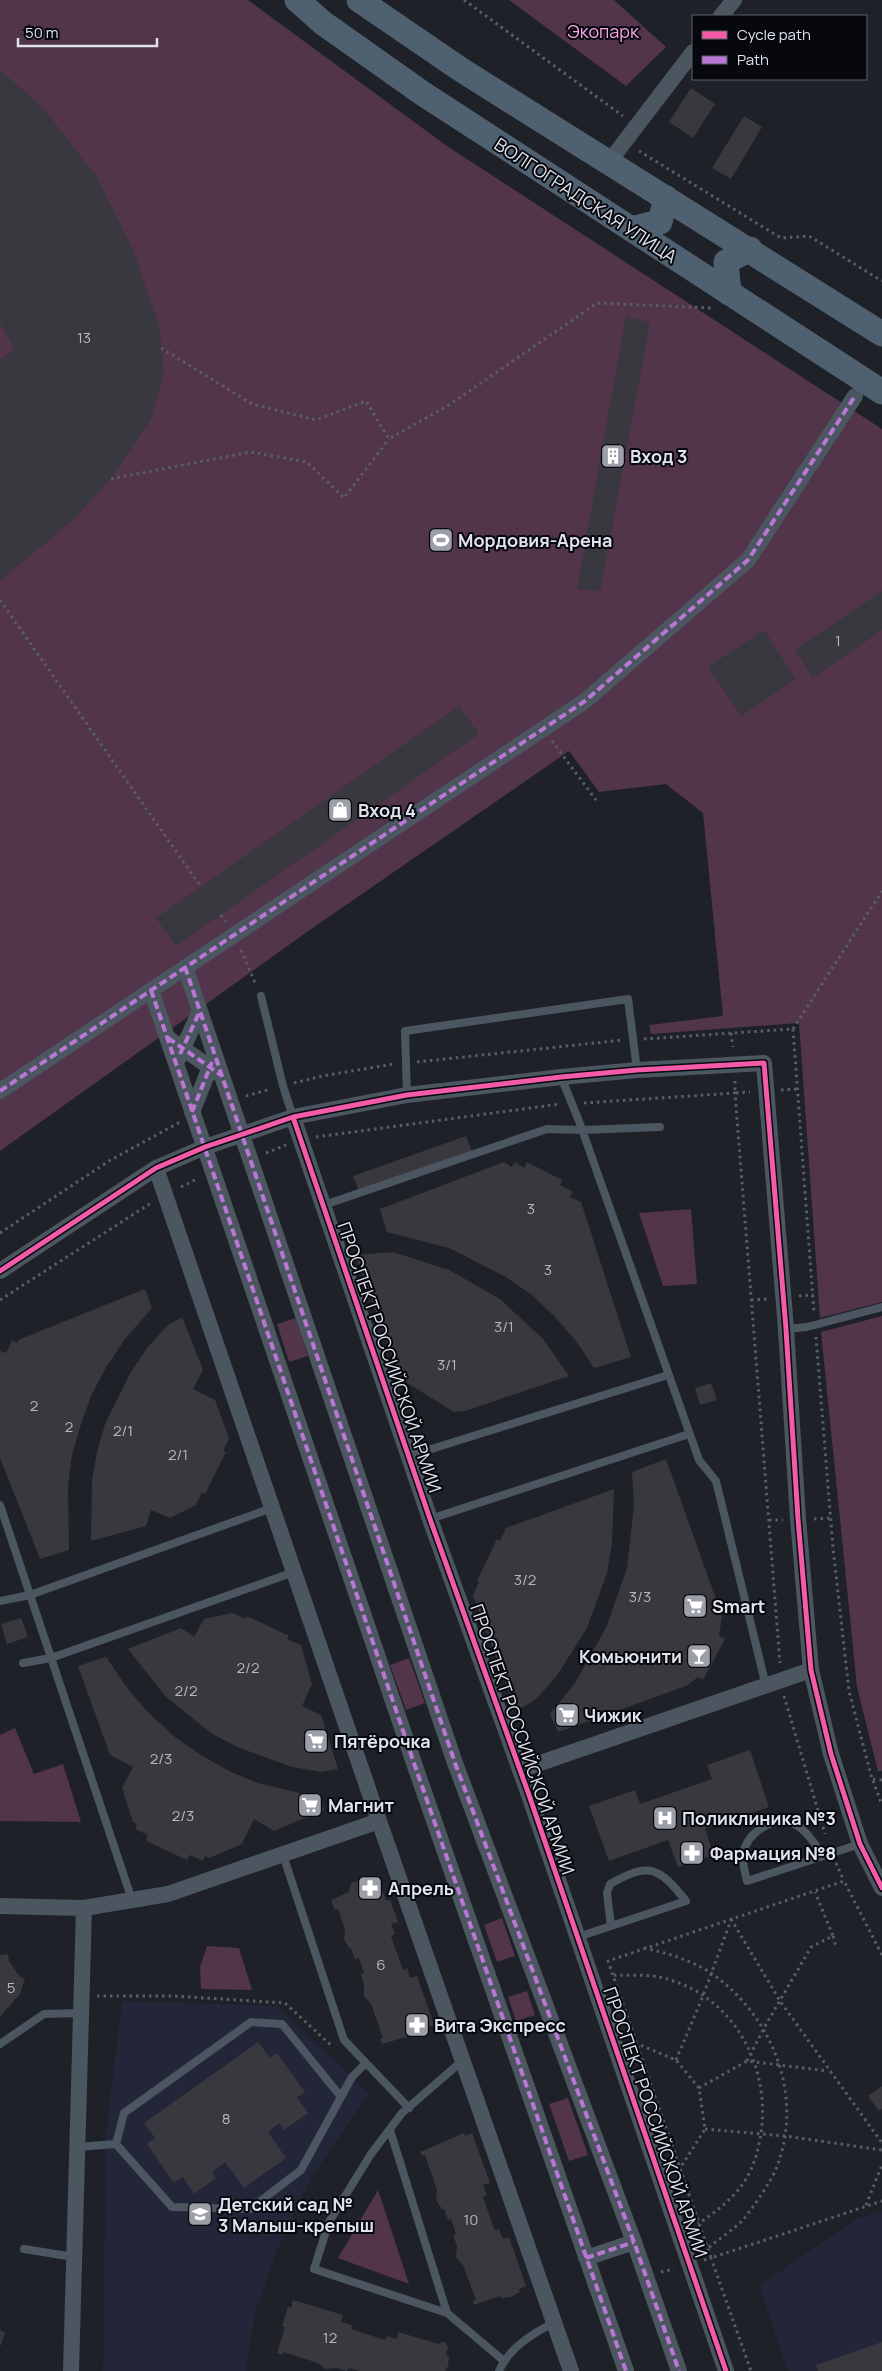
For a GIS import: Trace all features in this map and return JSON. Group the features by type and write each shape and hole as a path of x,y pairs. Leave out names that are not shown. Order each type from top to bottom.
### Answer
{"main road":[{"name":"ВОЛГОГРАДСКАЯ УЛИЦА","path":"297,0 330,28 422,93 630,229 721,301 882,392"},
{"path":"359,0 460,69 750,249 882,334"},
{"path":"630,229 660,222 666,198"},
{"path":"721,301 726,262 750,249"}],"street":[{"path":"722,15 734,0"},
{"path":"608,162 692,53"},
{"path":"0,1091 585,701 748,560 855,396"},
{"path":"185,967 200,1011 215,1066 230,1101 455,1763 634,2242 679,2371"},
{"path":"151,990 168,1038 179,1056 193,1114 626,2371"},
{"path":"179,1056 200,1011"},
{"path":"179,1056 215,1066"},
{"path":"0,1271 156,1168 241,1134 293,1117 407,1096 561,1077 637,1070 764,1063 811,1670 832,1754 860,1844 882,1888"},
{"path":"193,1114 215,1066"},
{"name":"ПРОСПЕКТ РОССИЙСКОЙ АРМИИ","path":"293,1117 430,1519 578,1937 726,2371"},
{"path":"156,1168 462,2062 571,2371"},
{"path":"520,1770 811,1670"},
{"path":"0,1906 84,1908 168,1894 379,1821"},
{"path":"72,2371 84,1908"},
{"path":"586,2258 634,2242"}],"lane":[{"path":"261,996 283,1086 293,1117"},
{"path":"407,1096 405,1031 628,999 637,1070"},
{"path":"561,1077 583,1130 689,1434 699,1460 716,1481 774,1683"},
{"path":"324,1205 547,1128 583,1130 660,1127"},
{"path":"786,1330 815,1325 882,1307"},
{"path":"409,1456 668,1375"},
{"path":"430,1519 689,1434"},
{"path":"0,1505 132,1900"},
{"path":"0,1601 30,1595 273,1508"},
{"path":"23,1663 51,1658 294,1572"},
{"path":"823,1855 806,1834 794,1823 777,1822 762,1827 751,1836 743,1853 743,1867 747,1880 860,1844"},
{"path":"283,1855 344,2040 409,2108"},
{"path":"578,1937 630,1920 686,1901 673,1885 657,1872 642,1869 610,1884 607,1901 611,1926"},
{"path":"0,2044 44,2014 80,2012"},
{"path":"116,2144 124,2113 252,2022 282,2024 341,2097"},
{"path":"462,2062 409,2108 371,2154 329,2222 314,2269 448,2313 504,2361"},
{"path":"116,2144 172,2207 250,2209 301,2170 352,2078 366,2063"},
{"path":"390,2130 448,2313"},
{"path":"77,2147 116,2144"},
{"path":"24,2249 74,2257"},
{"path":"499,2371 504,2361 530,2335 554,2323"}],"path":[{"path":"464,0 624,117 638,151 781,238 809,236 882,281"},
{"path":"111,479 250,452 307,462 344,498 389,439 449,405 597,303 721,301"},
{"path":"162,348 252,404 316,420 366,401 389,439"},
{"path":"0,600 201,887"},
{"path":"543,728 596,800"},
{"path":"882,891 793,1030 832,1541 849,1691 882,1805"},
{"path":"221,915 234,934 261,996"},
{"path":"230,1101 322,1076 405,1063 633,1039 793,1030"},
{"path":"249,1159 321,1136 538,1106 735,1092 774,1683 785,1702 832,1852 844,1881 882,1955"},
{"path":"0,1233 109,1161 193,1114"},
{"path":"0,1300 166,1196 213,1172"},
{"path":"873,1779 882,1780"},
{"path":"844,1881 608,1961 711,2258 882,2201"},
{"path":"815,1892 836,1947"},
{"path":"676,2060 703,1996 731,1919"},
{"path":"731,1919 780,2001 882,2143"},
{"path":"699,2088 747,2061 751,2050 811,1946 833,1936"},
{"path":"643,1948 666,1953 710,1973 746,2004 764,2028 780,2065 787,2113 785,2136 776,2170 742,2220 707,2249"},
{"path":"614,1975 659,1976 703,1996 724,2013 751,2050 756,2063 764,2101 760,2135 752,2168 726,2204 698,2224"},
{"path":"81,1996 173,1996 285,2003 340,2054 348,2044"},
{"path":"635,2043 676,2060 699,2088 705,2129 680,2170"},
{"path":"747,2061 829,2071"},
{"path":"705,2129 785,2136 882,2150"},
{"path":"866,2206 882,2165"}],"shaded area":[{"name":"Детский сад № 3 Малыш-крепыш","path":"122,2001 278,2006 369,2094 311,2178 277,2251 255,2312 246,2371 103,2371 106,2133"},
{"path":"882,2211 882,2371 788,2371 759,2286 855,2220"}],"green space":[{"name":"Мордовия-Арена","path":"0,0 248,0 447,146 882,429 882,1302 820,1318 799,1023 651,1034 649,1025 723,1016 703,813 666,784 599,792 569,751 307,932 0,1151"},
{"name":"Экопарк","path":"509,0 614,0 666,47 626,86"},
{"path":"691,1209 697,1284 663,1286 639,1213"},
{"path":"882,1316 882,1771 878,1771 857,1687 821,1332"},
{"path":"296,1318 308,1356 289,1362 277,1324"},
{"path":"409,1658 425,1703 406,1710 390,1665"},
{"path":"15,1728 34,1774 63,1764 81,1822 0,1821 0,1735"},
{"path":"502,1918 515,1956 497,1962 484,1925"},
{"path":"207,1946 239,1948 252,1990 201,1989 200,1967"},
{"path":"527,1991 535,2015 516,2021 508,1997"},
{"path":"568,2098 588,2155 569,2161 549,2104"},
{"path":"378,2190 409,2284 338,2258"}],"building":[{"path":"0,70 44,109 97,177 134,252 159,325 164,373 151,419 111,479 74,519 0,581 0,360 14,348 0,323"},
{"path":"691,88 715,104 693,138 669,122"},
{"path":"744,116 762,127 731,179 712,168"},
{"name":"Вход 3","path":"626,316 650,323 600,591 577,589"},
{"path":"882,591 882,630 813,678 795,650"},
{"path":"764,630 796,679 741,716 708,667"},
{"name":"Вход 4","path":"459,706 479,734 176,946 156,918"},
{"path":"466,1136 472,1151 359,1191 353,1176"},
{"path":"504,1162 512,1167 515,1162 524,1168 527,1162 562,1180 560,1185 573,1192 570,1197 581,1202 631,1357 594,1368 576,1341 555,1317 532,1295 506,1277 449,1248 387,1232 380,1209"},
{"path":"393,1252 449,1270 500,1299 543,1339 569,1376 465,1411 454,1412 404,1381 397,1369 355,1255"},
{"path":"145,1289 152,1308 125,1339 107,1366 92,1394 81,1424 72,1455 68,1486 69,1550 40,1559 0,1458 0,1351 6,1353 12,1340 17,1343 18,1340"},
{"path":"182,1317 203,1370 193,1389 215,1400 229,1438 223,1451 226,1452 205,1494 202,1492 196,1505 170,1518 151,1510 146,1526 91,1541 92,1481 97,1452 105,1424 131,1372 147,1348 168,1325"},
{"path":"711,1383 717,1400 700,1405 695,1388"},
{"path":"666,1459 722,1616 719,1636 725,1639 703,1680 698,1677 686,1686 558,1732 550,1714 575,1683 606,1628 627,1568 634,1504 632,1472"},
{"path":"614,1489 612,1544 607,1573 587,1628 556,1677 535,1700 516,1711 473,1595 479,1582 477,1581 497,1539 500,1541 506,1528"},
{"path":"232,1613 246,1619 247,1616 289,1636 287,1639 301,1645 312,1684 302,1706 321,1715 338,1769 322,1772 292,1767 237,1747 211,1733 165,1696 128,1649 181,1628 194,1637 204,1619"},
{"path":"21,1618 28,1637 7,1644 1,1624"},
{"path":"106,1657 130,1692 175,1737 229,1771 258,1783 320,1798 324,1810 274,1831 254,1819 242,1844 209,1858 205,1856 203,1861 190,1855 187,1860 146,1841 148,1835 135,1829 137,1824 133,1822 122,1788 133,1767 110,1755 78,1666"},
{"name":"Поликлиника №3","path":"750,1750 769,1807 705,1829 714,1855 678,1867 668,1840 609,1861 589,1806 635,1790 640,1804 712,1779 707,1765"},
{"path":"378,1878 386,1901 390,1900 398,1922 391,1924 395,1934 391,1936 403,1970 407,1968 410,1978 417,1976 434,2025 427,2028 427,2031 382,2044 380,2039 383,2038 371,2004 364,1996 361,1974 364,1973 359,1958 355,1959 351,1948 349,1948 344,1939 345,1929 338,1909 335,1910 331,1900 349,1892 351,1883 360,1880 366,1883"},
{"path":"8,1954 9,1961 19,1976 25,1979 20,1994 0,2017 0,1955"},
{"path":"258,2042 270,2058 277,2053 305,2092 297,2097 308,2113 284,2130 279,2123 268,2132 286,2158 244,2188 225,2162 212,2172 216,2178 194,2194 183,2177 174,2183 147,2144 155,2138 144,2123"},
{"path":"882,2086 882,2109 879,2111 868,2096"},
{"path":"464,2133 465,2136 472,2133 490,2183 483,2185 487,2195 483,2197 495,2231 499,2229 503,2239 509,2237 526,2286 519,2289 520,2292 511,2297 501,2298 500,2296 474,2305 473,2300 476,2300 463,2265 456,2257 457,2246 453,2235 456,2234 451,2219 448,2220 444,2209 436,2200 437,2190 425,2155 422,2156 420,2152"},
{"path":"293,2300 343,2315 341,2322 352,2325 351,2329 385,2340 387,2336 397,2339 398,2332 439,2344 444,2341 448,2347 446,2355 449,2356 448,2366 445,2371 359,2371 350,2368 346,2371 337,2368 326,2369 318,2363 283,2352 282,2355 277,2353 285,2327 282,2326 288,2307 291,2308"},
{"path":"0,2330 5,2333 0,2347"},
{"path":"882,2342 882,2371 818,2371 816,2365"}],"marked path":[{"path":"0,1091 585,701 748,560 855,396"},
{"path":"185,967 455,1763 634,2242 679,2371"},
{"path":"151,990 416,1769 626,2371"},
{"path":"180,1054 200,1011"},
{"path":"168,1038 221,1075"},
{"path":"192,1112 212,1062"},
{"path":"586,2258 634,2242"}],"cycle path":[{"path":"0,1271 156,1168 205,1147 293,1117 407,1095 561,1077 637,1070 764,1063 811,1670 831,1754 860,1844 882,1888"},
{"path":"293,1117 430,1519 529,1795 726,2371"}],"place":[{"name":"Вход 3","path":"613,456"},
{"name":"Мордовия-Арена","path":"441,540"},
{"name":"Вход 4","path":"340,810"},
{"name":"Smart","path":"695,1606"},
{"name":"Комьюнити","path":"699,1656"},
{"name":"Чижик","path":"567,1715"},
{"name":"Пятёрочка","path":"316,1741"},
{"name":"Магнит","path":"310,1805"},
{"name":"Поликлиника №3","path":"665,1818"},
{"name":"Фармация №8","path":"692,1853"},
{"name":"Апрель","path":"370,1888"},
{"name":"Вита Экспресс","path":"417,2025"},
{"name":"Детский сад № 3 Малыш-крепыш","path":"200,2214"}]}
